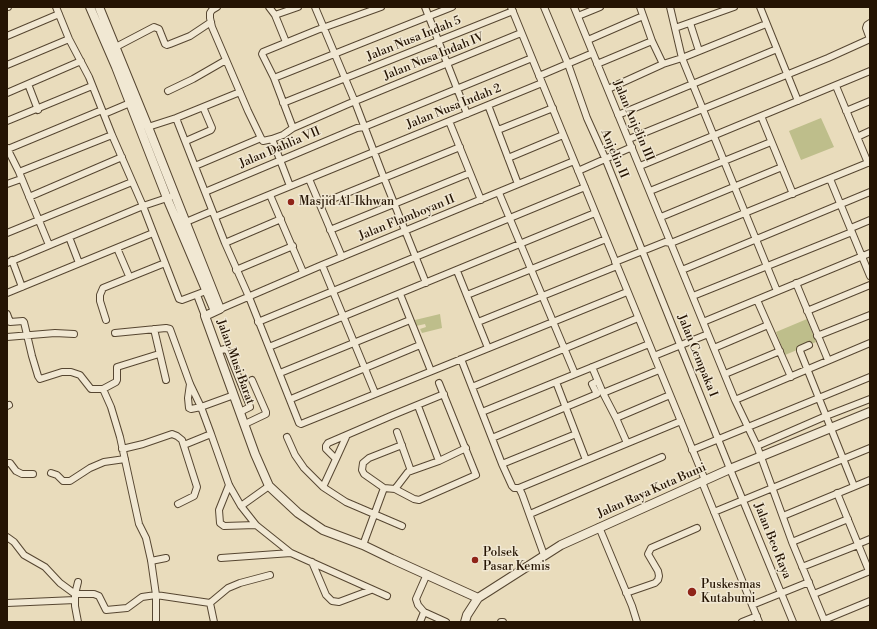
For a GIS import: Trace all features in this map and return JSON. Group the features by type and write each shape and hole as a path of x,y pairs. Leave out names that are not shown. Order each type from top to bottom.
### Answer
{"street":[{"path":"56,7 69,39 92,86 143,206 179,299 182,300 206,291"},
{"name":"Jalan Musi Barat","path":"90,7 112,49"},
{"name":"Jalan Musi Barat","path":"99,7 112,49 133,102 167,198 206,291 218,310"},
{"path":"217,7 210,13 211,22 226,60 261,138 264,141 272,139 290,186"},
{"path":"269,7 275,15 286,42"},
{"path":"275,15 298,7"},
{"path":"315,7 355,102 426,283"},
{"path":"293,128 274,78 262,54 263,52 371,9 381,7"},
{"path":"425,7 467,114"},
{"path":"274,78 452,7"},
{"name":"Anjelin II","path":"544,7 568,64 587,118 643,252"},
{"name":"Jalan Anjelin III","path":"574,7 724,374 747,428 757,446 792,542 825,621"},
{"path":"578,16 600,7"},
{"path":"640,7 652,41 663,64"},
{"path":"670,7 682,58 777,291"},
{"path":"675,28 734,7"},
{"path":"760,7 798,101"},
{"path":"512,9 681,421 714,512 758,619 742,622"},
{"name":"Jalan Nusa Indah 5","path":"283,103 438,41 512,9"},
{"path":"7,36 59,14"},
{"path":"588,40 643,16"},
{"path":"112,49 154,27 159,28 165,44 167,45 190,36 211,22"},
{"path":"690,23 699,51"},
{"path":"629,139 788,75 870,39 866,26 870,23"},
{"path":"608,89 663,64 682,58 766,24"},
{"name":"Jalan Nusa Indah IV","path":"272,139 293,128 521,33"},
{"path":"7,65 69,39"},
{"path":"597,64 652,41"},
{"path":"618,115 777,49"},
{"path":"539,76 593,53"},
{"name":"Jalan Dahlia VII","path":"205,192 358,128 364,127 532,58"},
{"path":"168,91 193,79 226,60"},
{"path":"7,93 80,61"},
{"path":"640,166 870,71"},
{"name":"Jalan Nusa Indah 2","path":"186,222 270,195 542,83"},
{"path":"28,84 38,110"},
{"path":"7,121 38,110 92,86"},
{"path":"478,322 542,296 665,242 671,243 869,163 836,86"},
{"path":"148,127 176,118 240,92"},
{"path":"846,111 870,101"},
{"path":"49,245 19,172 8,151 103,112 133,102"},
{"name":"Jalan Musi Barat","path":"133,102 148,127 176,195 218,310"},
{"path":"186,141 211,130 212,128 203,106"},
{"path":"488,106 518,184"},
{"path":"498,130 553,108"},
{"path":"761,116 793,194"},
{"path":"176,118 236,270 249,297 291,399 299,423 301,424 627,292"},
{"path":"449,121 481,200"},
{"path":"857,137 870,131"},
{"path":"19,172 112,135"},
{"path":"508,158 564,135"},
{"path":"195,166 261,138"},
{"path":"650,191 771,142"},
{"path":"320,204 460,147"},
{"path":"578,171 632,147"},
{"path":"29,197 122,157"},
{"name":"Jalan Flamboyan II","path":"218,310 303,272 500,193 574,161"},
{"path":"661,217 782,167"},
{"path":"330,230 470,173"},
{"path":"7,184 22,179"},
{"path":"309,179 342,257"},
{"path":"830,179 870,276"},
{"path":"7,234 132,182"},
{"path":"258,322 585,187"},
{"path":"682,270 870,192"},
{"path":"500,193 575,374"},
{"path":"22,287 10,261 143,206 176,195"},
{"path":"270,195 303,272"},
{"path":"269,347 596,213"},
{"path":"225,243 281,220"},
{"path":"693,296 851,230 870,220"},
{"path":"7,293 153,233"},
{"path":"69,237 79,263"},
{"path":"467,295 606,239"},
{"path":"236,270 293,246"},
{"path":"117,248 129,276"},
{"name":"Jalan Cempaka I","path":"643,252 730,469"},
{"path":"703,322 870,253"},
{"path":"106,320 100,301 101,290 129,276 165,263"},
{"path":"322,265 375,393"},
{"path":"457,270 488,348"},
{"path":"796,283 828,360"},
{"path":"807,311 870,285"},
{"path":"400,294 431,371"},
{"path":"196,295 205,316"},
{"path":"757,300 791,376"},
{"name":"Jalan Musi Barat","path":"218,310 205,316 255,454 269,486 298,513 323,530 363,545 478,598"},
{"path":"7,314 10,322 24,322 40,379 62,372 71,372 80,375 91,389 103,389 116,382 116,370 119,366 159,354"},
{"path":"817,336 870,315"},
{"path":"472,387 638,318"},
{"path":"280,373 410,320"},
{"path":"714,348 768,325"},
{"path":"115,333 166,328 170,329 190,384 201,407 229,485 241,506 256,525 291,553 387,596"},
{"path":"154,329 166,380"},
{"path":"7,338 55,333 74,334"},
{"path":"654,356 708,334"},
{"path":"735,400 870,343"},
{"path":"482,412 649,344"},
{"path":"291,399 420,345"},
{"path":"809,345 800,350 854,486"},
{"path":"217,351 225,349 228,351 250,404 250,407 240,412"},
{"path":"724,374 780,351"},
{"path":"461,359 502,464 514,488 518,488 681,421"},
{"path":"592,367 626,443"},
{"path":"603,393 659,370"},
{"path":"692,450 870,377"},
{"path":"245,424 266,414 252,380"},
{"path":"492,438 597,394 592,384 598,381"},
{"path":"556,382 586,460"},
{"path":"402,445 369,458 363,463 362,470 364,474 384,488 395,489 419,500 476,475 440,383"},
{"path":"190,384 188,398 189,408 191,409 234,395"},
{"path":"103,389 111,407 125,459 139,524 146,538 156,595 156,622"},
{"path":"336,459 326,449 328,443 346,437 393,415 444,394"},
{"path":"616,418 670,395"},
{"path":"757,446 826,416 870,399"},
{"path":"418,406 439,461"},
{"name":"Jalan Raya Kuta Bumi","path":"465,622 467,614 478,598 561,545 730,469 870,412"},
{"path":"397,432 411,471"},
{"path":"122,448 143,444 172,434 182,440 197,487 194,496 178,504"},
{"path":"184,445 211,434"},
{"path":"502,464 576,434"},
{"path":"287,437 295,455 304,468 323,487 346,502 402,526"},
{"path":"323,487 346,437"},
{"path":"395,489 406,473 439,461 466,448"},
{"path":"714,512 870,448"},
{"path":"530,514 662,457"},
{"path":"52,473 63,481 70,481 90,468 104,462 125,459"},
{"path":"7,463 10,463 16,471 22,474 33,474"},
{"name":"Jalan Beo Raya","path":"730,469 793,622"},
{"path":"783,516 870,480"},
{"path":"229,485 219,510 220,523 224,526 256,525"},
{"path":"241,506 269,486"},
{"path":"363,545 384,488"},
{"path":"518,488 530,514 544,555"},
{"path":"814,594 870,571 837,493"},
{"path":"792,542 848,520"},
{"path":"599,527 632,606 637,622"},
{"path":"626,593 655,583 658,580 658,571 648,554 651,548 697,528"},
{"path":"7,537 14,542 24,555 45,567 75,597"},
{"path":"802,567 870,539"},
{"path":"220,558 291,553"},
{"path":"151,561 166,558"},
{"path":"312,562 326,595 332,601 339,602 371,590"},
{"path":"427,574 416,599 418,605 424,612 446,622"},
{"path":"7,603 94,594 99,596 105,609 108,610 127,608 142,597 156,595 210,603 228,588 270,575"},
{"path":"78,582 75,597 78,622"},
{"path":"752,605 809,582"},
{"path":"825,621 870,601"},
{"path":"210,603 214,622"},
{"path":"420,622 424,612"}],"green space":[{"path":"821,118 834,147 801,160 789,131"},
{"path":"440,314 442,328 422,333 420,329 426,327 425,324 416,326 415,320"},
{"path":"807,319 816,342 785,355 776,332"}],"place":[{"name":"Masjid Al-Ikhwan","path":"291,202"},
{"name":"Polsek Pasar Kemis","path":"475,560"},
{"name":"Puskesmas Kutabumi","path":"692,592"}]}
